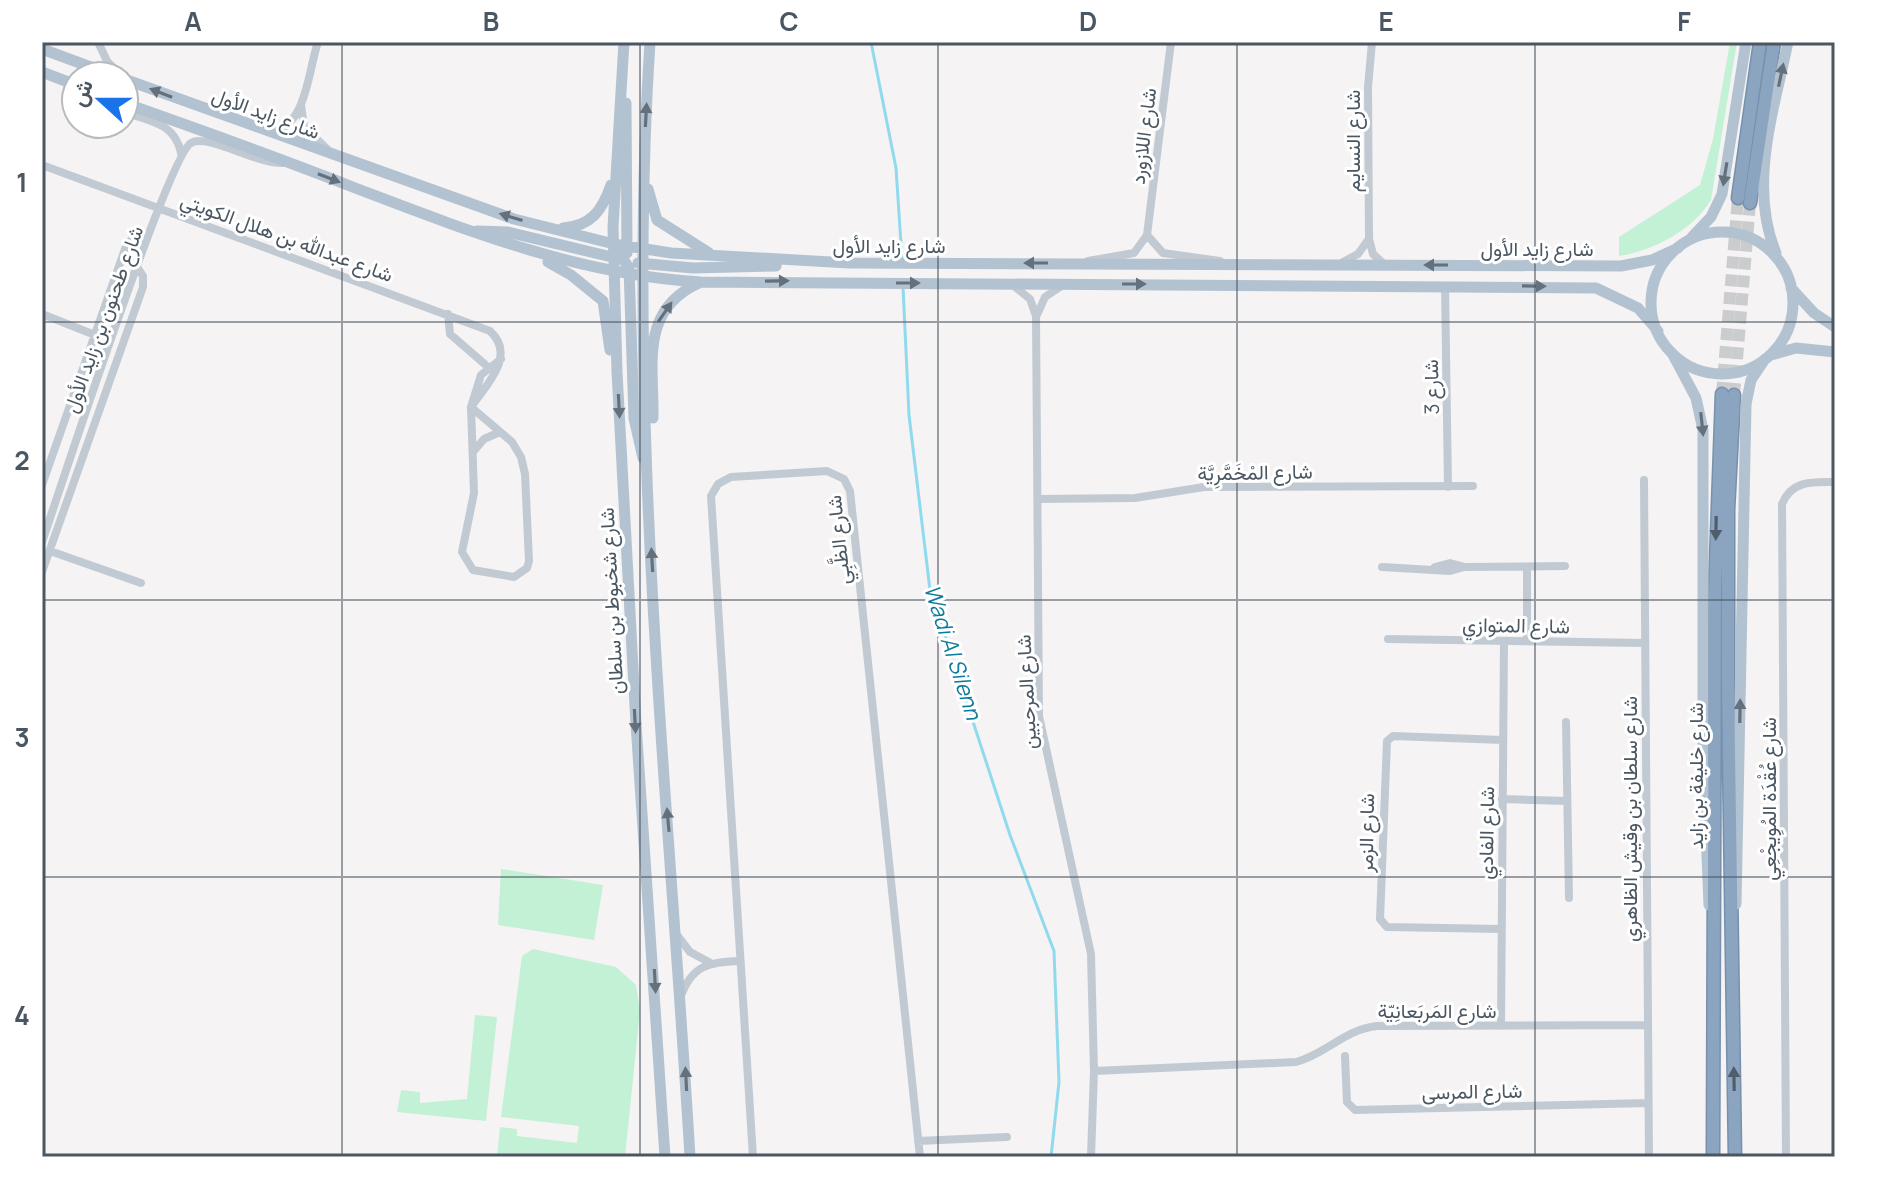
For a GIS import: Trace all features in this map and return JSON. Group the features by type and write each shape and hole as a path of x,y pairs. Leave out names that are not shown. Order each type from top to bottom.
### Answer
{"highway":[{"path":"1760,42 1744,201 1774,42"},
{"name":"شارع خليفة بن زايد","path":"1713,1157 1716,510 1728,395 1735,1157"}],"main road":[{"name":"شارع شخبوط بن سلطان","path":"624,42 616,170 627,259"},
{"name":"شارع شخبوط بن سلطان","path":"650,42 643,249 627,259 615,272 617,372 636,738 665,1157"},
{"path":"1713,929 1707,883 1703,757 1703,430 1696,398 1658,331 1653,314 1654,286 1661,269 1711,217 1722,194 1746,42"},
{"path":"1788,42 1762,187 1766,222 1791,288 1814,313 1835,327"},
{"name":"شارع زايد الأول","path":"42,49 72,60"},
{"path":"621,59 627,124 627,259 634,418 647,470"},
{"name":"شارع زايد الأول","path":"140,85 340,159 552,229 627,259 643,277 701,282 1596,288 1638,308 1658,331"},
{"name":"شارع زايد الأول","path":"140,109 470,231 526,250 615,272"},
{"path":"644,166 657,220 683,239 721,257"},
{"path":"552,229 577,227 598,214 616,170"},
{"path":"470,231 508,232 627,259 760,268 790,262"},
{"path":"1681,246 1715,233 1739,234 1762,244 1779,261"},
{"name":"شارع زايد الأول","path":"643,249 790,262 1621,266 1652,260 1681,246"},
{"path":"526,250 571,275 603,301 617,372"},
{"path":"643,277 647,470 662,752 690,1157"},
{"path":"647,470 653,432 654,329 674,298 701,282"},
{"path":"1733,929 1738,883 1740,564 1746,404 1751,380 1789,324 1791,288"},
{"path":"1672,353 1687,364 1713,373 1740,371 1767,357 1796,348 1835,352"}],"street":[{"path":"271,133 289,125 301,103 318,42"},
{"name":"شارع اللازورد","path":"1147,235 1171,42"},
{"name":"شارع النسايم","path":"1369,239 1368,87 1372,42"},
{"path":"301,103 304,127 340,159"},
{"path":"140,118 169,128 176,136 181,153 193,142 204,141 262,162 289,163"},
{"name":"شارع طحنون بن زايد الأول","path":"42,542 147,236 181,153"},
{"name":"شارع عبدالله بن هلال الكويتي","path":"42,165 490,331 500,343 501,359"},
{"path":"1084,264 1134,253 1147,235 1163,253 1203,257 1228,265"},
{"path":"42,485 126,245 147,236"},
{"path":"1333,265 1350,259 1369,239"},
{"path":"1369,239 1373,254 1386,265"},
{"path":"42,572 143,287 143,276 137,267"},
{"path":"1010,284 1030,299 1036,316"},
{"path":"1036,316 1045,297 1067,284"},
{"name":"شارع 3","path":"1445,286 1448,487"},
{"path":"42,314 95,335"},
{"path":"448,314 450,334 488,367"},
{"name":"شارع المرحبين","path":"1036,316 1040,730 1087,928 1093,989 1091,1157"},
{"path":"471,407 517,449 525,474 529,561 527,568 514,577 473,570 464,559 462,545 474,493 471,407 476,382 488,367 501,359"},
{"path":"471,407 501,359"},
{"path":"473,452 484,439 500,432"},
{"name":"شارع الظَّبِي","path":"753,1157 711,496 718,484 731,477 833,472 844,479 850,491 920,1157"},
{"name":"شارع سلطان بن وقيش الظاهري","path":"1644,480 1649,1157"},
{"name":"شارع عُقْدَة المُوِيجْعِي","path":"1786,1157 1782,504 1793,488 1801,483 1835,482"},
{"name":"شارع المْخَمَّرِيَّة","path":"1039,499 1135,498 1204,487 1473,486"},
{"path":"50,551 141,583"},
{"path":"1382,567 1435,567 1450,571 1465,567 1565,566"},
{"path":"1527,567 1527,641"},
{"name":"شارع المتوازي","path":"1388,639 1644,643"},
{"name":"شارع الفادي","path":"1501,1026 1504,641"},
{"path":"1566,722 1569,898"},
{"name":"شارع الزمر","path":"1501,929 1387,927 1380,919 1387,741 1393,736 1503,740"},
{"path":"1502,799 1567,801"},
{"path":"677,935 690,952 709,962 739,961"},
{"path":"681,997 690,977 709,962"},
{"name":"شارع المَربَعانِيّة","path":"1094,1071 1284,1064 1309,1059 1353,1031 1369,1026 1647,1025"},
{"name":"شارع المرسى","path":"1345,1056 1347,1102 1355,1110 1648,1103"},
{"path":"918,1141 1007,1137"}],"green space":[{"path":"1730,42 1737,42 1711,200 1683,230 1658,244 1619,256 1619,237 1700,185 1713,139"},
{"path":"501,869 603,885 594,940 498,925"},
{"path":"533,949 616,967 636,985 640,1011 625,1157 497,1156 500,1127 517,1129 517,1136 577,1143 579,1126 501,1117 522,956"},
{"path":"475,1015 497,1017 486,1121 397,1112 401,1090 420,1092 420,1103 467,1099"}],"waterway":[{"name":"Wadi Al Silenn","path":"871,42 896,168 902,259"},
{"name":"Wadi Al Silenn","path":"903,287 909,415 930,590 1010,835 1054,951 1059,1082 1051,1157"}],"tunnel":[{"path":"1722,394 1738,198"},
{"path":"1734,395 1750,203"}]}
